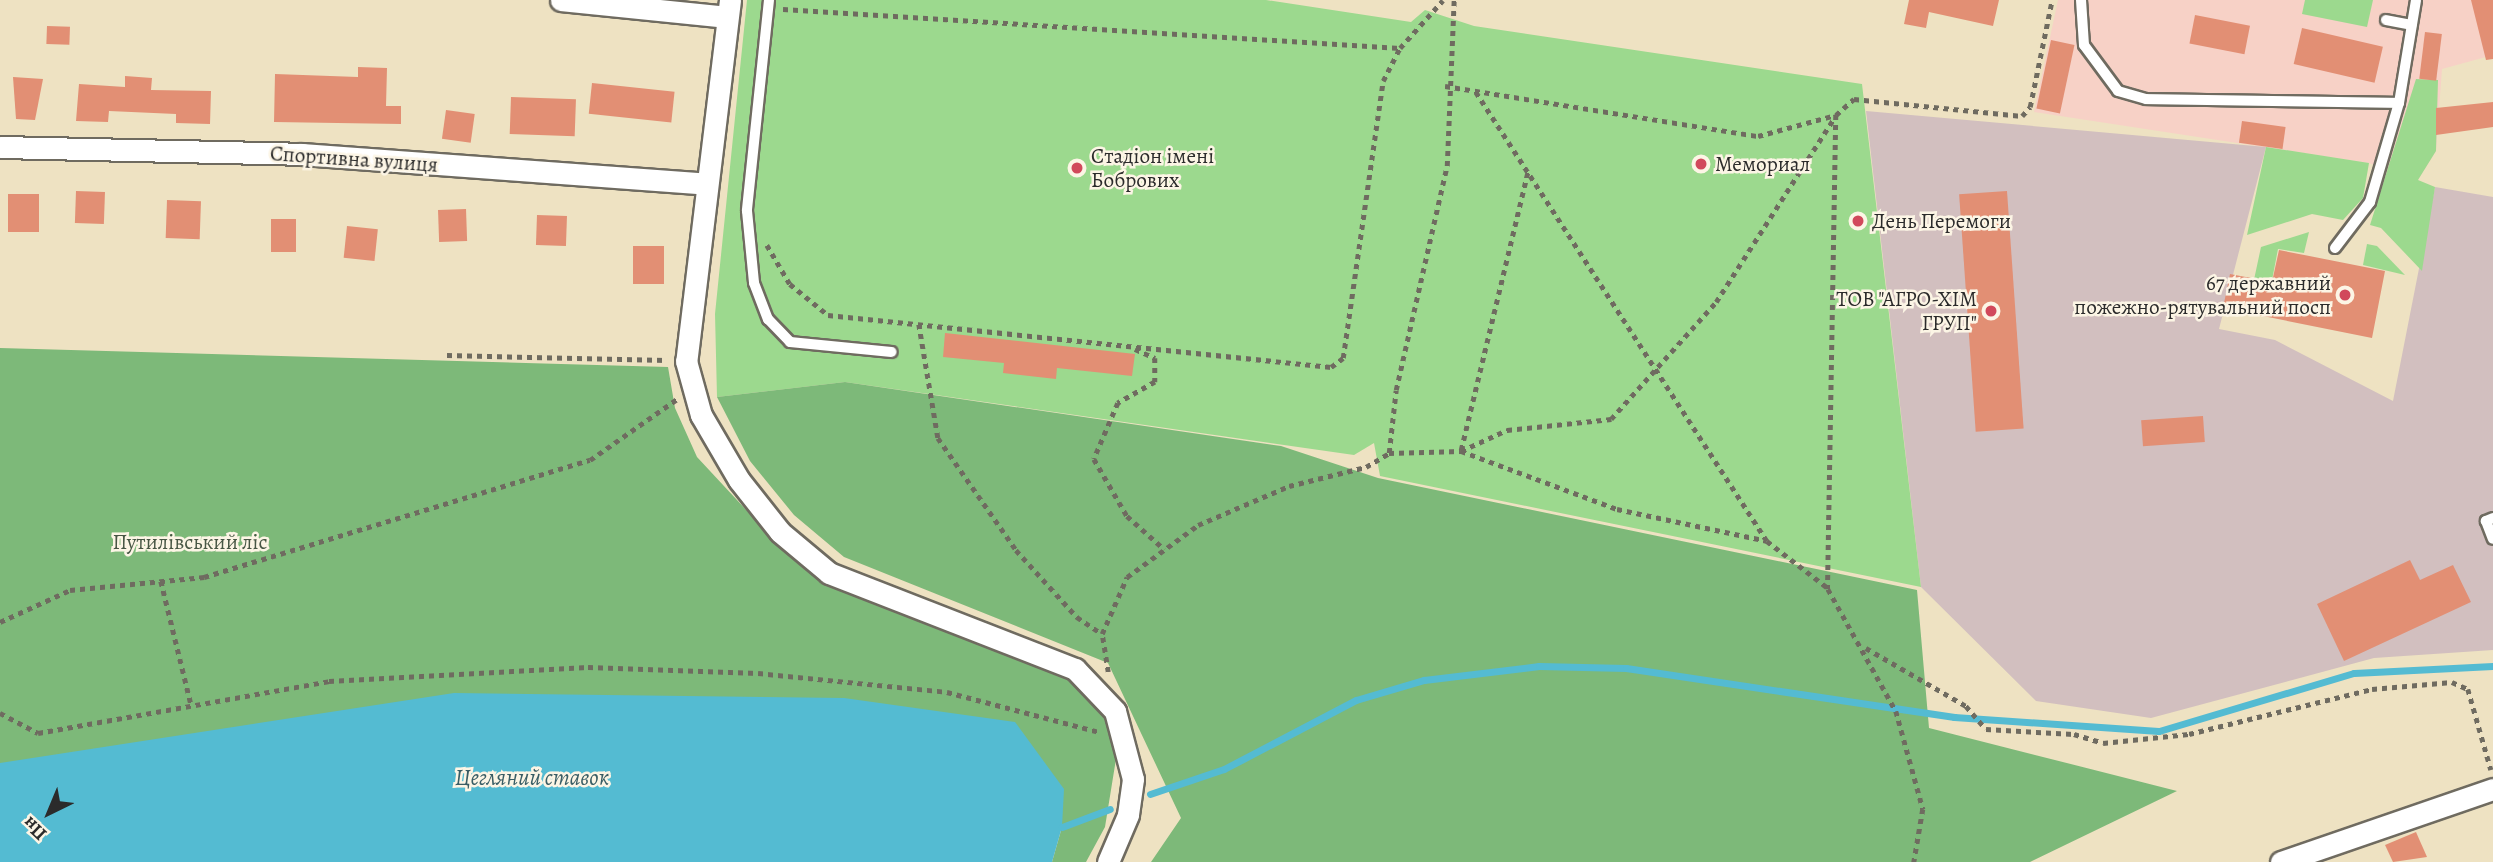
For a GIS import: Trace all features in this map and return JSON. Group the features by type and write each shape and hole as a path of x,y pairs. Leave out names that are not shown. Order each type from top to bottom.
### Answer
{"street":[{"path":"561,0 728,9 686,361 692,388 738,480 780,532 829,573 1076,668 1115,711 1125,740 1132,788 1108,862"},
{"name":"Спортивна вулиця","path":"0,147 302,153 707,184"},
{"path":"2281,862 2493,789"}],"lane":[{"path":"2081,0 2084,45 2118,91 2146,99 2399,103"},
{"path":"2335,248 2370,202 2399,103 2416,0"},
{"path":"769,4 747,211 754,282 768,319 790,342 891,352"},
{"path":"2386,20 2412,25"},
{"path":"2493,518 2486,521 2493,539"}],"path":[{"path":"747,211 790,284 828,315 1331,367 1343,358 1383,81 1400,48 1443,0"},
{"path":"1389,453 1396,390 1447,166 1446,86 1454,0"},
{"path":"1461,451 1507,430 1611,419 1716,302 1836,115 1854,99 2022,116 2030,107 2052,0"},
{"path":"769,4 1400,48"},
{"path":"1446,86 1758,136 1836,115"},
{"path":"1476,91 1658,367 1767,541 1828,589 1864,647 1895,708 1923,809 1914,862"},
{"path":"1828,589 1836,115"},
{"path":"1461,451 1528,170"},
{"path":"919,324 938,438 1016,550 1077,617 1102,634"},
{"path":"1131,347 1155,358 1155,382 1118,404 1094,458 1127,516 1164,549"},
{"path":"447,355 686,361"},
{"path":"0,622 70,590 204,577 590,460 692,388"},
{"path":"1115,711 1102,634 1127,577 1198,525 1289,486 1366,467 1389,453 1461,451 1617,509 1767,541"},
{"path":"160,581 191,704"},
{"path":"1864,647 1966,706 1986,729 2074,734 2104,743 2189,734 2372,689 2452,681 2468,689 2493,774"},
{"path":"0,713 38,733 191,704 343,680 588,667 732,672 947,692 1125,740"}],"shaded area":[{"path":"2058,0 2493,0 2493,55 2442,69 2436,151 2418,180 2369,163 2034,112"},
{"path":"1866,111 2266,147 2219,329 2275,340 2393,401 2435,187 2493,197 2493,650 2374,658 2151,718 2036,701 1921,587"}],"green space":[{"path":"747,0 1266,0 1411,22 1425,10 1474,26 1862,84 1921,587 1380,476 1374,443 1354,455 845,382 717,397 715,314"},
{"path":"2305,0 2373,0 2367,27 2302,14"},
{"path":"2416,79 2438,80 2436,151 2418,180 2435,187 2422,271 2381,228 2370,225"},
{"path":"2266,147 2369,163 2363,198 2343,220 2312,214 2247,235"},
{"path":"2309,232 2304,253 2278,249 2267,306 2249,303 2261,247"},
{"path":"2367,244 2377,246 2405,275 2363,265"},
{"name":"Путилівський ліс","path":"0,348 668,367 675,408 697,457 789,556 836,588 1070,669 1106,706 1116,759 1105,827 1086,862 1052,862 1062,827 0,763"},
{"path":"845,382 1281,446 1378,478 1917,590 1929,728 2177,791 2030,862 1151,862 1181,818 1108,663 844,557 794,515 750,461 717,397"}],"water":[{"name":"Цегляний ставок","path":"454,693 844,698 1015,722 1064,789 1062,827 1052,862 0,862 0,763"}],"building":[{"path":"1909,0 1999,0 1993,26 1929,12 1926,28 1904,24"},
{"path":"2471,0 2493,0 2493,59 2486,60"},
{"path":"2195,15 2250,26 2244,54 2189,43"},
{"path":"47,26 70,27 69,45 46,44"},
{"path":"2302,28 2383,47 2375,83 2294,64"},
{"path":"2425,32 2442,34 2436,81 2419,79"},
{"path":"2051,40 2074,45 2060,113 2036,108"},
{"path":"358,67 387,68 386,106 401,106 401,124 274,122 275,74 358,77"},
{"path":"125,76 152,78 151,90 211,91 210,124 176,123 176,114 109,111 108,122 76,121 79,84 125,87"},
{"path":"13,77 43,79 35,120 16,119"},
{"path":"592,83 675,92 671,123 589,114"},
{"path":"511,97 576,99 575,136 510,134"},
{"path":"2493,102 2493,127 2436,135 2436,108"},
{"path":"446,110 475,114 471,143 442,139"},
{"path":"2242,121 2286,127 2283,149 2239,143"},
{"path":"76,191 105,192 104,224 75,223"},
{"name":"ТОВ \"АГРО-ХІМ ГРУП\"","path":"2007,191 2024,428 1976,432 1959,194"},
{"path":"8,194 39,194 39,232 8,232"},
{"path":"167,200 201,201 200,239 166,238"},
{"path":"466,209 467,241 439,242 438,210"},
{"path":"537,215 567,216 566,246 536,245"},
{"path":"271,219 296,219 296,252 271,252"},
{"path":"347,226 378,229 374,261 344,258"},
{"path":"633,246 664,246 664,284 633,284"},
{"path":"2279,250 2385,271 2372,338 2223,308 2230,274 2272,282"},
{"path":"945,333 1135,354 1132,376 1057,368 1056,379 1003,373 1004,363 943,357"},
{"path":"2203,416 2205,442 2143,446 2141,420"},
{"path":"2410,560 2420,580 2453,565 2471,602 2344,661 2317,604"},
{"path":"2416,832 2427,857 2393,862 2385,845"}],"waterway":[{"path":"1150,794 1224,769 1356,700 1424,680 1539,666 1626,668 1954,717 2159,731 2354,673 2493,666"},
{"path":"1062,827 1110,809"}],"place":[{"name":"Мемориал","path":"1701,164"},
{"name":"Стадіон імені Бобрових","path":"1077,168"},
{"name":"День Перемоги","path":"1858,221"},
{"name":"67 державний пожежно-рятувальний посп","path":"2345,295"},
{"name":"ТОВ \"АГРО-ХІМ ГРУП\"","path":"1991,311"}]}
